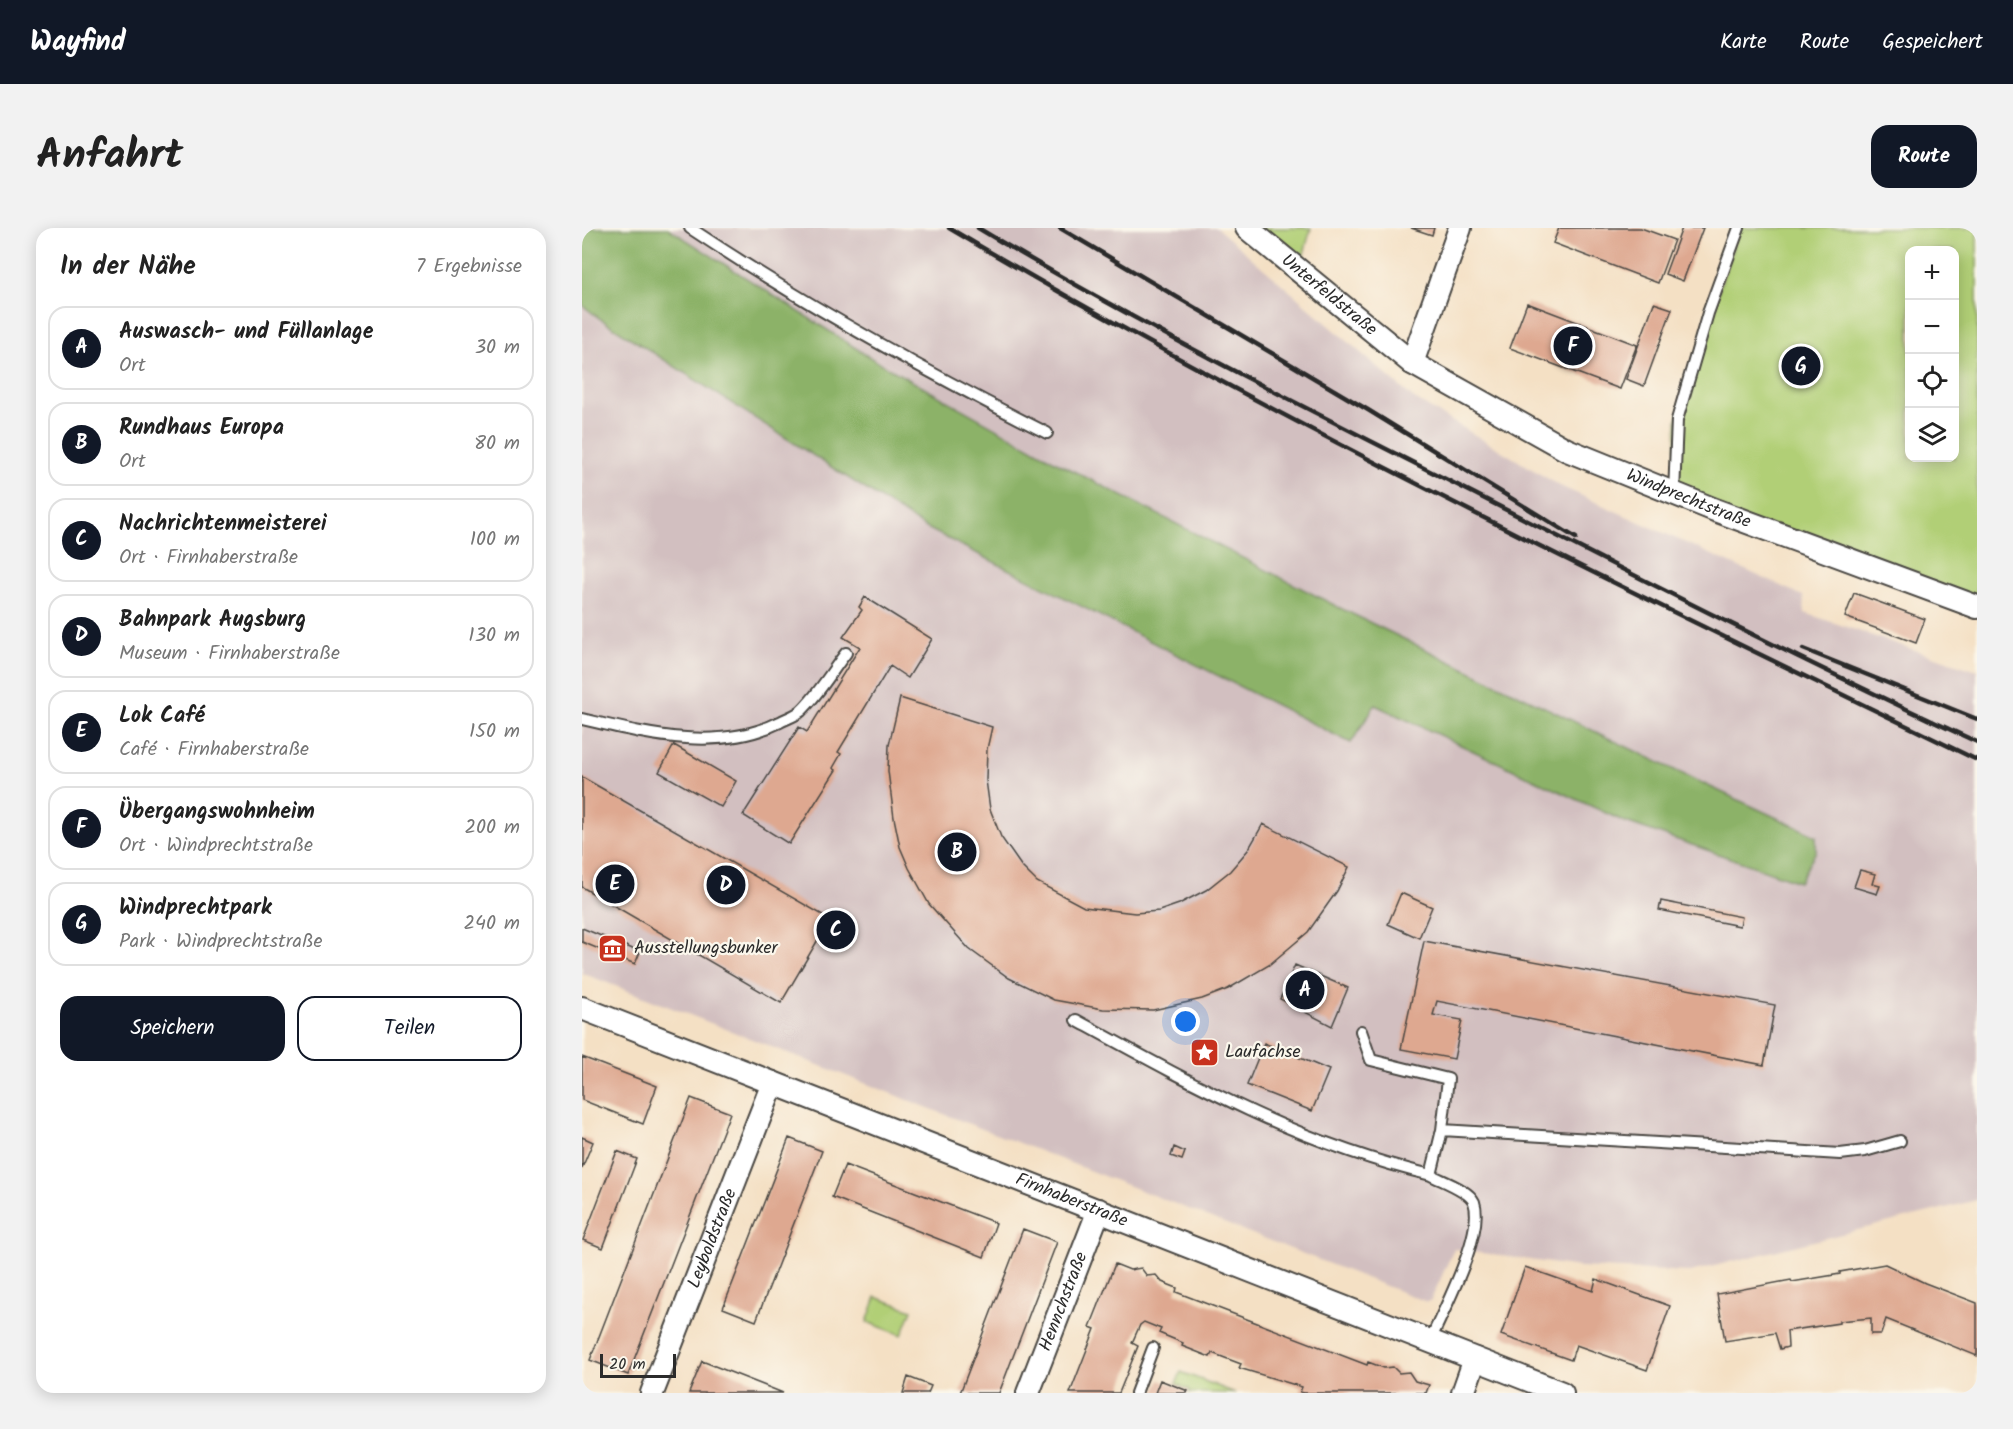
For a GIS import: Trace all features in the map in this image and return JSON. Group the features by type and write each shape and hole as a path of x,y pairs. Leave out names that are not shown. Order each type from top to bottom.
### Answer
{"street":[{"name":"Unterfeldstraße","path":"1247,228 1412,363"},
{"path":"1412,363 1460,228"},
{"name":"Windprechtstraße","path":"1412,363 1567,450 1674,494 1977,608"},
{"name":"Firnhaberstraße","path":"582,1008 1562,1393"},
{"name":"Leyboldstraße","path":"652,1393 773,1083"},
{"name":"Hennchstraße","path":"1028,1393 1099,1210"},
{"path":"1463,1393 1475,1359"}],"lane":[{"path":"690,228 802,300 936,375 1047,432"},
{"path":"1674,494 1677,420 1708,313 1739,228"},
{"path":"582,719 636,732 684,738 723,738 768,728 800,712 846,653"},
{"path":"1076,1020 1209,1093 1284,1126 1377,1162 1431,1175 1468,1196 1473,1201 1475,1220 1470,1250 1430,1341"},
{"path":"1361,1031 1371,1060 1448,1079 1442,1130 1431,1175"},
{"path":"1442,1130 1840,1154 1865,1151 1900,1141"},
{"path":"1136,1393 1153,1347"}],"shaded area":[{"path":"582,228 1217,228 1413,398 1560,486 1803,596 1805,613 1977,671 1977,1200 1690,1272 1579,1267 1454,1249 1431,1300 1427,1302 582,973"}],"green space":[{"path":"582,228 668,228 876,361 1060,464 1338,607 1816,836 1816,851 1799,882 1623,821 1375,705 1351,743 923,526 599,318 582,305"},
{"path":"1247,228 1311,228 1299,272"},
{"path":"1739,228 1977,228 1977,607 1674,494 1677,420"},
{"path":"876,1297 912,1310 902,1335 867,1322"},
{"path":"1181,1372 1235,1393 1189,1393 1190,1390 1176,1384"}],"building":[{"path":"1411,228 1434,228 1432,235"},
{"path":"1559,228 1641,228 1674,240 1658,283 1553,243"},
{"path":"1682,228 1703,228 1683,281 1665,274"},
{"path":"1527,303 1637,345 1620,389 1510,348"},
{"path":"1654,303 1672,309 1644,386 1626,379"},
{"path":"1854,593 1925,619 1916,643 1845,617"},
{"path":"865,597 932,639 908,678 890,666 838,752 841,754 833,768 836,770 789,844 743,815 799,727 807,732 860,647 843,637 862,610 859,607"},
{"path":"900,698 992,727 987,749 986,780 990,809 1001,837 1022,867 1037,882 1084,907 1135,913 1159,911 1179,904 1206,890 1230,871 1248,850 1263,824 1349,867 1337,891 1308,932 1269,965 1228,989 1202,999 1153,1010 1103,1009 1054,1000 1009,978 969,949 929,904 909,868 900,847 888,771 889,745"},
{"path":"674,745 736,781 721,807 659,772"},
{"path":"582,777 849,930 843,942 823,931 781,1003 582,887"},
{"path":"1860,870 1875,874 1872,884 1880,886 1877,894 1854,887"},
{"path":"1401,893 1432,907 1419,938 1388,924"},
{"path":"1661,901 1742,917 1740,926 1659,910"},
{"path":"582,928 640,952 635,964 582,942"},
{"path":"1424,941 1775,1005 1764,1065 1437,1001 1433,1015 1462,1020 1454,1059 1401,1049"},
{"path":"1295,965 1348,988 1332,1026 1280,999"},
{"path":"1264,1043 1329,1070 1312,1111 1247,1085"},
{"path":"582,1057 657,1086 643,1124 582,1100"},
{"path":"691,1098 730,1113 628,1375 590,1360"},
{"path":"582,1137 593,1142 582,1168"},
{"path":"789,1138 822,1151 756,1321 723,1308"},
{"path":"1174,1147 1185,1152 1182,1160 1171,1156"},
{"path":"617,1151 637,1159 603,1248 583,1240"},
{"path":"845,1165 996,1223 984,1257 832,1197"},
{"path":"1023,1229 1057,1242 1024,1328 999,1393 960,1393"},
{"path":"1115,1264 1130,1270 1141,1268 1147,1276 1156,1275 1162,1282 1177,1288 1176,1292 1367,1365 1368,1362 1384,1368 1393,1367 1399,1373 1409,1372 1415,1381 1429,1385 1426,1393 1300,1392 1302,1387 1239,1368 1241,1364 1212,1353 1210,1357 1182,1346 1183,1343 1159,1333 1161,1329 1144,1322 1140,1325 1132,1343 1138,1346 1119,1393 1070,1393 1095,1329 1090,1327"},
{"path":"1885,1264 1925,1283 1977,1303 1977,1356 1886,1319 1881,1334 1871,1334 1871,1318 1839,1321 1839,1323 1787,1331 1788,1347 1780,1349 1775,1333 1725,1341 1717,1294 1791,1280 1792,1282 1840,1274 1840,1272"},
{"path":"1525,1267 1593,1291 1596,1279 1670,1306 1647,1370 1576,1345 1571,1360 1501,1335"},
{"path":"702,1361 763,1385 783,1393 689,1393"},
{"path":"908,1377 931,1386 928,1393 903,1393"},
{"path":"1160,1380 1188,1391 1187,1393 1155,1393"}],"railway":[{"path":"949,228 1074,300 1329,438 1587,569 1977,760"},
{"path":"978,228 1164,334 1290,400 1728,622 1977,742"},
{"path":"1060,228 1368,410 1576,538"},
{"path":"1803,649 1977,719"}],"place":[{"name":"Übergangswohnheim","path":"1573,346"},
{"name":"Windprechtpark","path":"1801,366"},
{"name":"Rundhaus Europa","path":"957,852"},
{"name":"Lok Café","path":"615,884"},
{"name":"Bahnpark Augsburg","path":"726,885"},
{"name":"Nachrichtenmeisterei","path":"836,930"},
{"name":"Ausstellungsbunker","path":"613,948"},
{"name":"Auswasch- und Füllanlage","path":"1305,990"},
{"name":"Laufachse","path":"1204,1052"}]}
